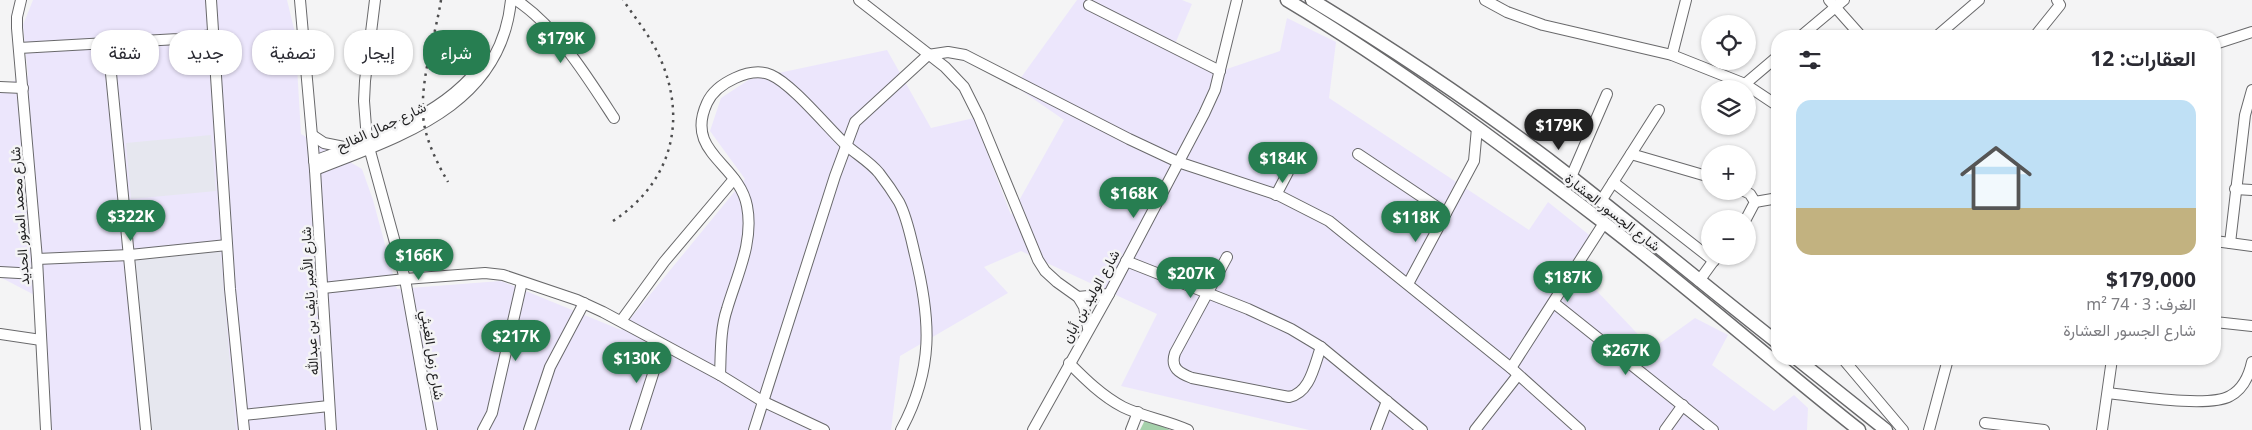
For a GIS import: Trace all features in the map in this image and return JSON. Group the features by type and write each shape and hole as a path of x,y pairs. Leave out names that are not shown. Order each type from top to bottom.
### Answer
{"main road":[{"name":"شارع الجسور العشارة","path":"1287,0 1353,42 1477,128 1604,223 1771,360"},
{"name":"شارع الجسور العشارة","path":"1313,0 1362,30 1485,113 1571,177 1771,338"},
{"path":"1353,42 1362,30"},
{"name":"شارع الجسور العشارة","path":"1777,365 1852,427"},
{"path":"1805,365 1886,430"}],"street":[{"name":"شارع محمد المنور الحديد","path":"21,0 17,17 37,259 46,430"},
{"path":"210,0 213,30"},
{"path":"300,0 315,165"},
{"name":"شارع زمل الغيثي","path":"375,0 364,101 368,144 406,279 432,430"},
{"name":"شارع جمال الفالح","path":"315,165 350,148 368,144 423,115 464,86 488,56 496,40 506,0"},
{"name":"شارع جمال الفالح","path":"315,165 425,124 459,101 470,90 493,59 504,34 511,0"},
{"path":"516,0 530,9 563,46 614,118"},
{"path":"859,0 945,67 964,87 979,117 1038,260 1057,282 1078,297 1084,308 1088,328"},
{"path":"1485,0 1507,12 1543,25 1672,55 1735,80"},
{"path":"1672,55 1686,0"},
{"path":"1807,30 1832,4 1844,0"},
{"path":"1943,30 1979,0"},
{"path":"2039,30 2060,2"},
{"name":"شارع الوليد بن أبان","path":"1033,430 1088,328 1109,294 1215,90 1238,3"},
{"path":"1832,4 1856,30"},
{"path":"1089,5 1220,71"},
{"path":"2221,42 2252,32"},
{"path":"19,48 91,44"},
{"path":"754,430 855,122 928,55 948,52 965,55 1178,162 1276,195 1329,221 1514,371 1580,430"},
{"path":"1750,80 1771,62"},
{"path":"720,375 724,323 743,260 748,217 745,198 734,179 702,139 702,124 707,102 715,93 727,83 750,73 760,72 779,80 846,145 877,171 900,203 921,281 926,320 925,363 920,390 901,430"},
{"path":"111,75 146,430"},
{"path":"216,75 233,329 244,430"},
{"path":"0,87 23,88"},
{"path":"2230,242 2235,189 2252,90"},
{"path":"1756,91 1771,101"},
{"path":"1571,177 1607,94"},
{"path":"1601,201 1659,110"},
{"path":"1408,284 1476,156 1477,128"},
{"path":"312,135 324,143 350,148"},
{"path":"1276,195 1300,152"},
{"path":"1358,154 1446,213"},
{"path":"1631,154 1701,174"},
{"name":"شارع الأمير نايف بن عبدالله","path":"315,165 331,430"},
{"path":"620,321 664,262 734,179"},
{"path":"1613,182 1701,248"},
{"path":"2235,189 2252,190"},
{"path":"1751,210 1755,202 1771,199"},
{"path":"1475,430 1514,371 1604,223"},
{"path":"2221,241 2252,246"},
{"path":"37,259 130,254 227,245"},
{"path":"1227,257 1175,353 1174,367 1181,374 1278,396 1297,396 1309,381 1321,348"},
{"path":"1126,261 1291,329 1321,348 1422,430"},
{"path":"1699,281 1711,265"},
{"path":"0,272 37,274"},
{"path":"323,288 406,279 503,275 584,303 620,321 662,346 720,375 762,401 824,430"},
{"path":"483,430 492,413 522,282"},
{"path":"1078,297 1109,294"},
{"path":"529,430 550,367 584,303"},
{"path":"1554,303 1713,430"},
{"path":"2221,323 2252,326"},
{"path":"0,334 42,340"},
{"path":"635,430 662,346"},
{"path":"2108,393 2177,400 2220,400 2229,397 2241,388 2248,378 2252,362"},
{"path":"1069,363 1089,384 1123,407 1174,423 1188,430"},
{"path":"1849,365 1903,430"},
{"path":"1929,430 1946,365"},
{"path":"2102,430 2111,365"},
{"path":"1376,430 1387,401"},
{"path":"243,415 329,406"},
{"path":"1665,430 1682,406"},
{"path":"1131,430 1138,412"},
{"path":"1985,423 2044,430"}],"shaded area":[{"path":"33,0 287,0 294,30 252,30 252,75 297,75 301,134 362,169 373,200 397,289 501,281 621,330 745,179 710,131 721,98 750,79 887,50 931,128 974,118 1011,215 1064,120 1015,86 1077,0 1182,0 1192,4 1172,51 1218,72 1280,51 1287,18 1336,42 1329,98 1529,230 1548,202 1593,238 1575,268 1652,349 1695,318 1728,335 1712,365 1774,411 1794,395 1808,408 1807,430 1309,430 1121,386 1157,314 1021,251 984,267 1008,293 900,356 891,430 51,430 44,300 0,277 0,86 28,76 23,25"},
{"path":"211,135 216,191 131,199 126,143"},
{"path":"220,249 236,430 150,430 134,258"}],"green space":[{"path":"1146,418 1170,430 1140,430"}],"railway":[{"path":"441,0 426,71 423,114 428,141 448,182"},
{"path":"613,221 633,206 649,188 661,169 669,149 673,127 673,105 660,58 648,35 623,0"}]}
